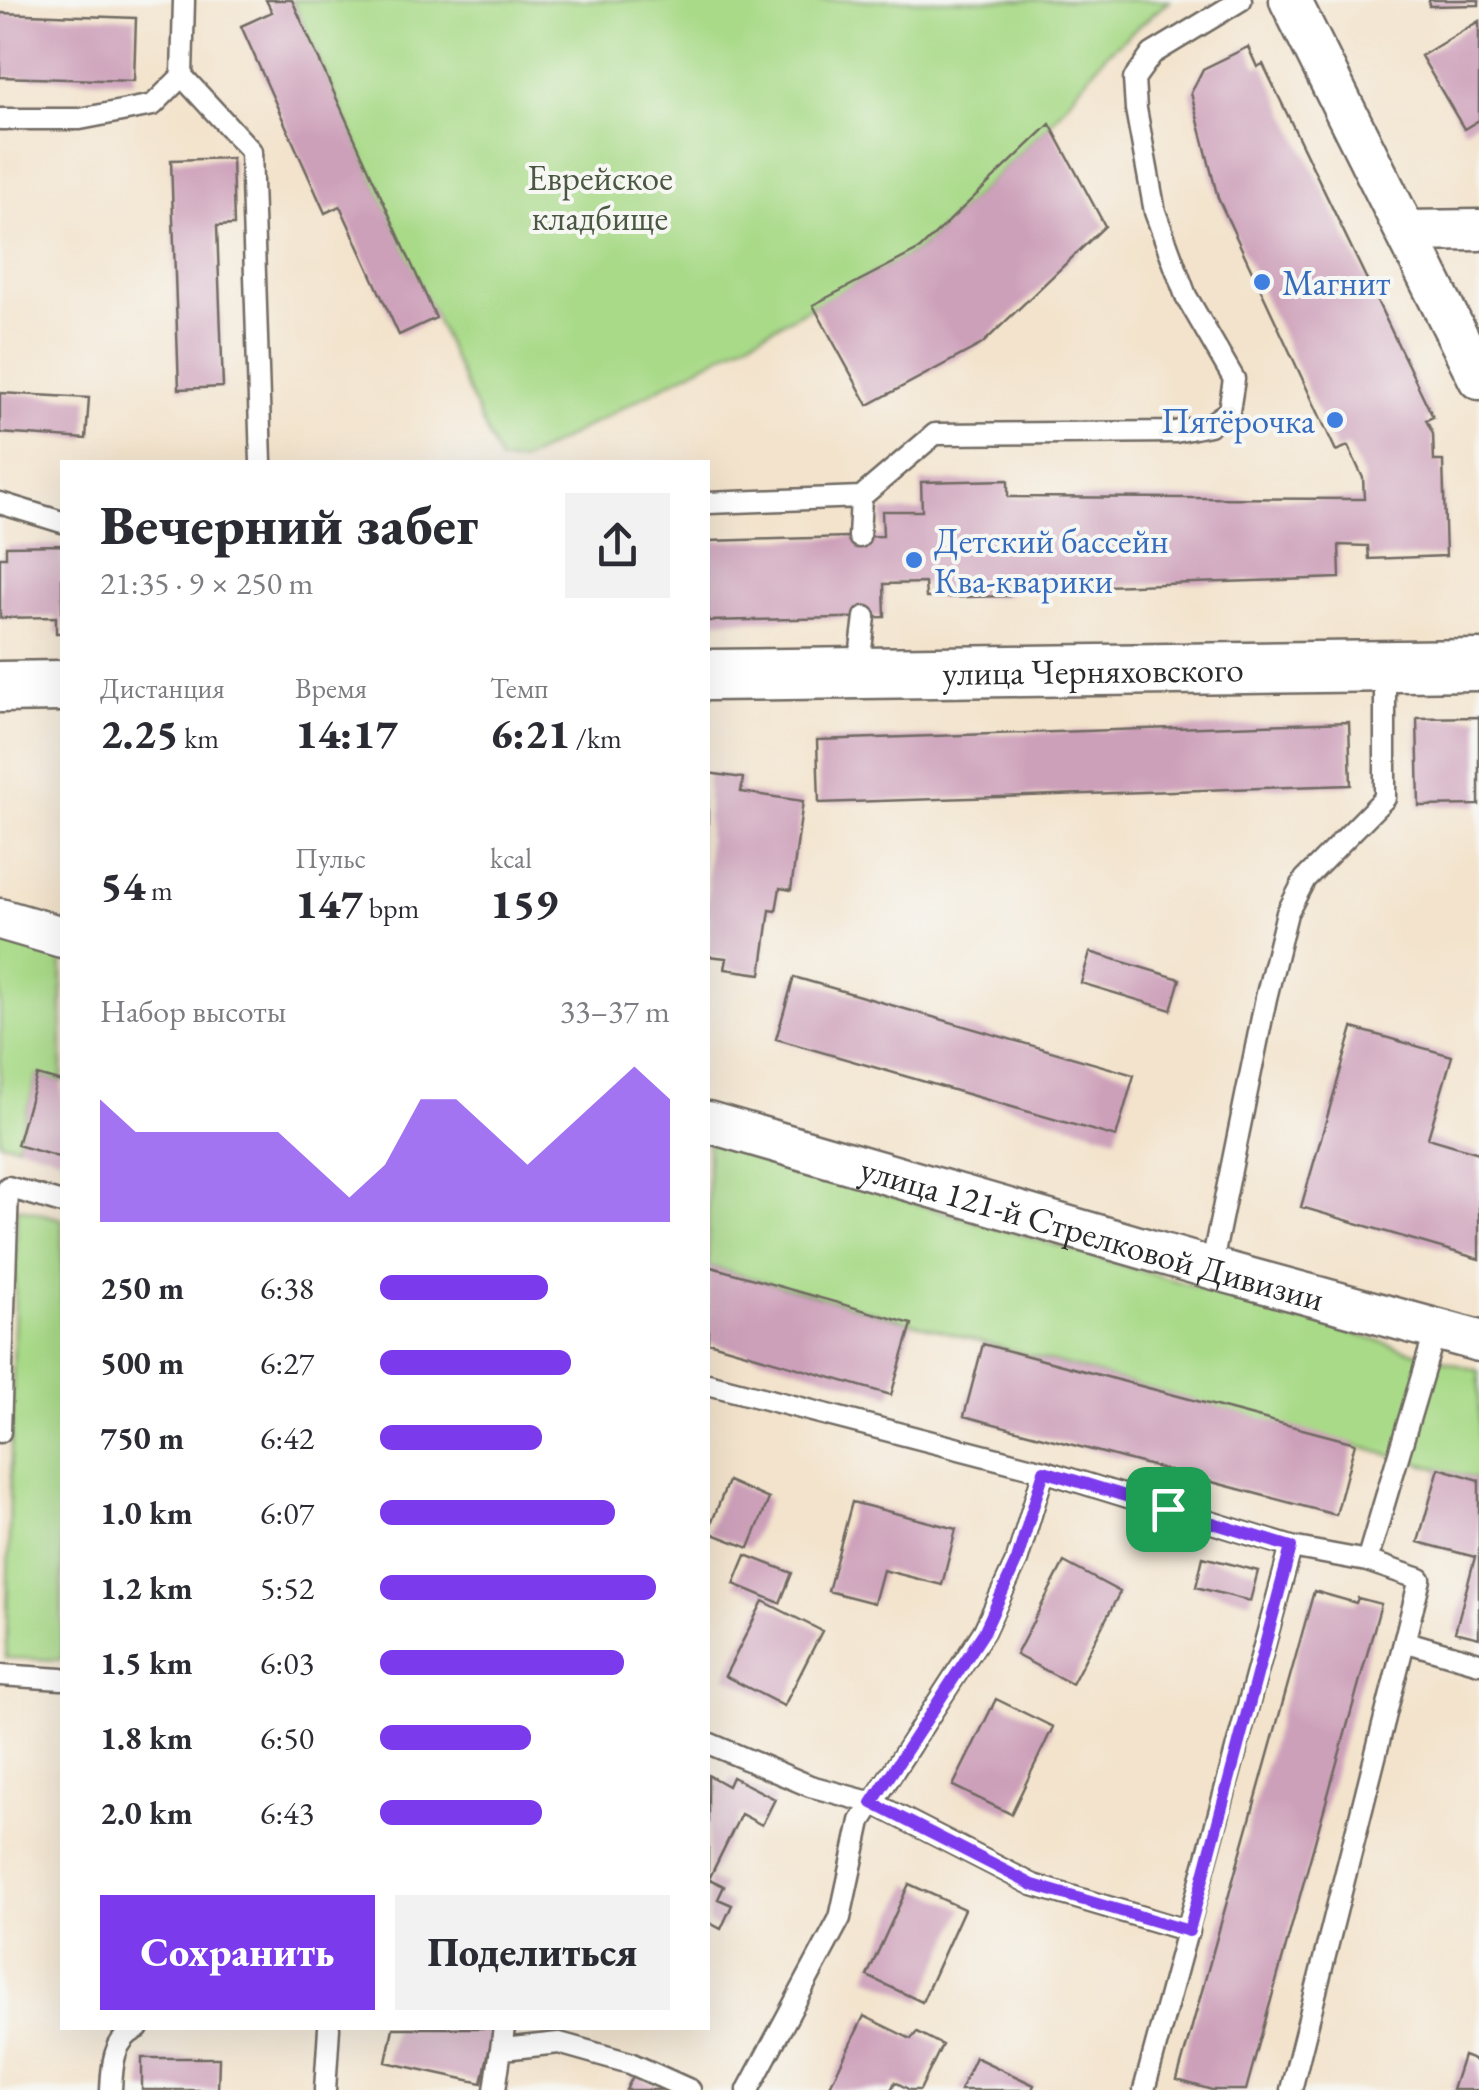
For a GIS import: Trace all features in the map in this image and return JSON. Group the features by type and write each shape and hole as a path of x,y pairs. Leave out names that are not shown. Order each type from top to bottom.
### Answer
{"street":[{"path":"1290,0 1479,379"},
{"path":"1406,231 1479,230"},
{"name":"улица Черняховского","path":"710,675 1479,665"},
{"path":"0,687 60,686"},
{"path":"0,919 60,936"},
{"name":"улица 121-й Стрелковой Дивизии","path":"710,1123 1211,1268 1479,1341"}],"lane":[{"path":"0,119 80,119 153,105 182,76 184,0"},
{"path":"710,503 861,497 935,434 1174,432 1209,425 1229,411 1234,378 1186,296 1155,212 1134,79 1152,54 1241,0"},
{"path":"182,76 252,151 261,460"},
{"path":"860,537 861,497"},
{"path":"0,504 60,521"},
{"path":"858,672 865,617"},
{"path":"1211,1268 1266,998 1288,913 1305,879 1385,798 1385,666"},
{"path":"0,1432 8,1187 60,1203"},
{"path":"1367,1561 1436,1329"},
{"path":"710,1385 1044,1471 1291,1547 1367,1561 1420,1579 1291,2090"},
{"path":"748,2090 840,1918 861,1821 984,1632 1017,1560 1044,1471"},
{"path":"1144,2090 1291,1547"},
{"path":"1407,1642 1479,1663"},
{"path":"0,1675 60,1679"},
{"path":"710,1743 810,1786 872,1803 1033,1885 1189,1931"},
{"path":"111,2090 112,2060 126,2033 133,2030"},
{"path":"324,2090 329,2030"},
{"path":"495,2090 503,2038 559,2042 630,2062 690,2090"}],"green space":[{"name":"Еврейское кладбище","path":"292,0 1170,0 1106,54 1050,124 920,249 525,460 499,460"},
{"path":"0,932 60,949 60,1081 37,1075 17,1145 0,1142"},
{"path":"710,1143 1479,1371 1479,1480 710,1267"},
{"path":"17,1207 60,1218 60,1660 6,1658"}],"building":[{"path":"266,0 292,0 436,318 399,335 340,206 325,213 241,26 272,12"},
{"path":"1429,0 1479,0 1479,5 1429,6"},
{"path":"0,13 136,18 134,81 0,77"},
{"path":"1479,21 1479,120 1464,129 1421,56"},
{"path":"1248,47 1257,67 1263,64 1433,417 1426,420 1433,434 1434,461 1443,461 1446,556 1369,559 1368,546 1339,545 1340,578 1045,588 1045,577 1008,578 1009,596 926,598 925,583 884,584 885,617 710,621 710,541 883,536 882,511 922,511 921,482 1008,480 1008,497 1364,499 1363,478 1348,446 1336,451 1218,198 1191,93 1203,69"},
{"path":"1050,124 1105,226 982,344 868,405 813,305 920,249"},
{"path":"232,158 234,225 217,226 223,387 179,389 171,160"},
{"path":"0,393 89,398 86,439 0,433"},
{"path":"60,545 60,633 56,633 56,617 0,618 0,557 6,557 6,546"},
{"path":"1479,717 1479,805 1419,806 1417,718"},
{"path":"1349,722 1351,785 819,803 817,740"},
{"path":"710,773 743,778 741,792 803,801 791,890 780,888 776,911 770,910 761,974 725,969 727,958 710,956"},
{"path":"1090,952 1180,979 1171,1010 1081,983"},
{"path":"794,977 1134,1075 1116,1137 776,1039"},
{"path":"1353,1028 1452,1056 1428,1138 1479,1153 1479,1259 1301,1207"},
{"path":"37,1075 60,1081 60,1157 17,1145"},
{"path":"710,1267 912,1324 891,1395 710,1343"},
{"path":"983,1344 1355,1443 1336,1515 964,1416"},
{"path":"1439,1468 1479,1480 1479,1638 1455,1632 1475,1557 1418,1542"},
{"path":"728,1481 769,1499 749,1548 710,1533"},
{"path":"852,1502 956,1529 942,1585 883,1570 874,1603 828,1591"},
{"path":"746,1555 792,1573 780,1603 734,1584"},
{"path":"1203,1557 1258,1571 1250,1601 1196,1587"},
{"path":"1064,1562 1120,1592 1072,1684 1016,1655"},
{"path":"1314,1591 1356,1603 1358,1598 1381,1604 1246,2090 1212,2090 1177,2080"},
{"path":"763,1601 822,1631 784,1706 725,1676"},
{"path":"996,1699 1053,1727 1011,1814 953,1786"},
{"path":"710,1776 728,1786 732,1777 775,1799 762,1825 741,1814 710,1877"},
{"path":"710,1879 724,1886 718,1899 732,1905 721,1929 710,1923"},
{"path":"909,1884 964,1909 922,2002 867,1976"},
{"path":"864,2016 911,2039 917,2032 942,2045 920,2090 910,2090 895,2082 891,2090 828,2090"},
{"path":"393,2030 494,2030 482,2083 386,2062"},
{"path":"1463,2056 1479,2062 1479,2090 1452,2090"},
{"path":"975,2057 1034,2085 1032,2090 960,2090"},
{"path":"142,2058 219,2058 218,2090 142,2090"},
{"path":"634,2074 667,2090 626,2090"}],"place":[{"name":"Магнит","path":"1262,282"},
{"name":"Пятёрочка","path":"1335,420"},
{"name":"Детский бассейн Ква-кварики","path":"914,560"}],"route":[{"path":"1044,1471 1168,1509 1291,1547 1189,1931 1033,1885 872,1803 984,1632 1017,1560 1044,1471"}]}
